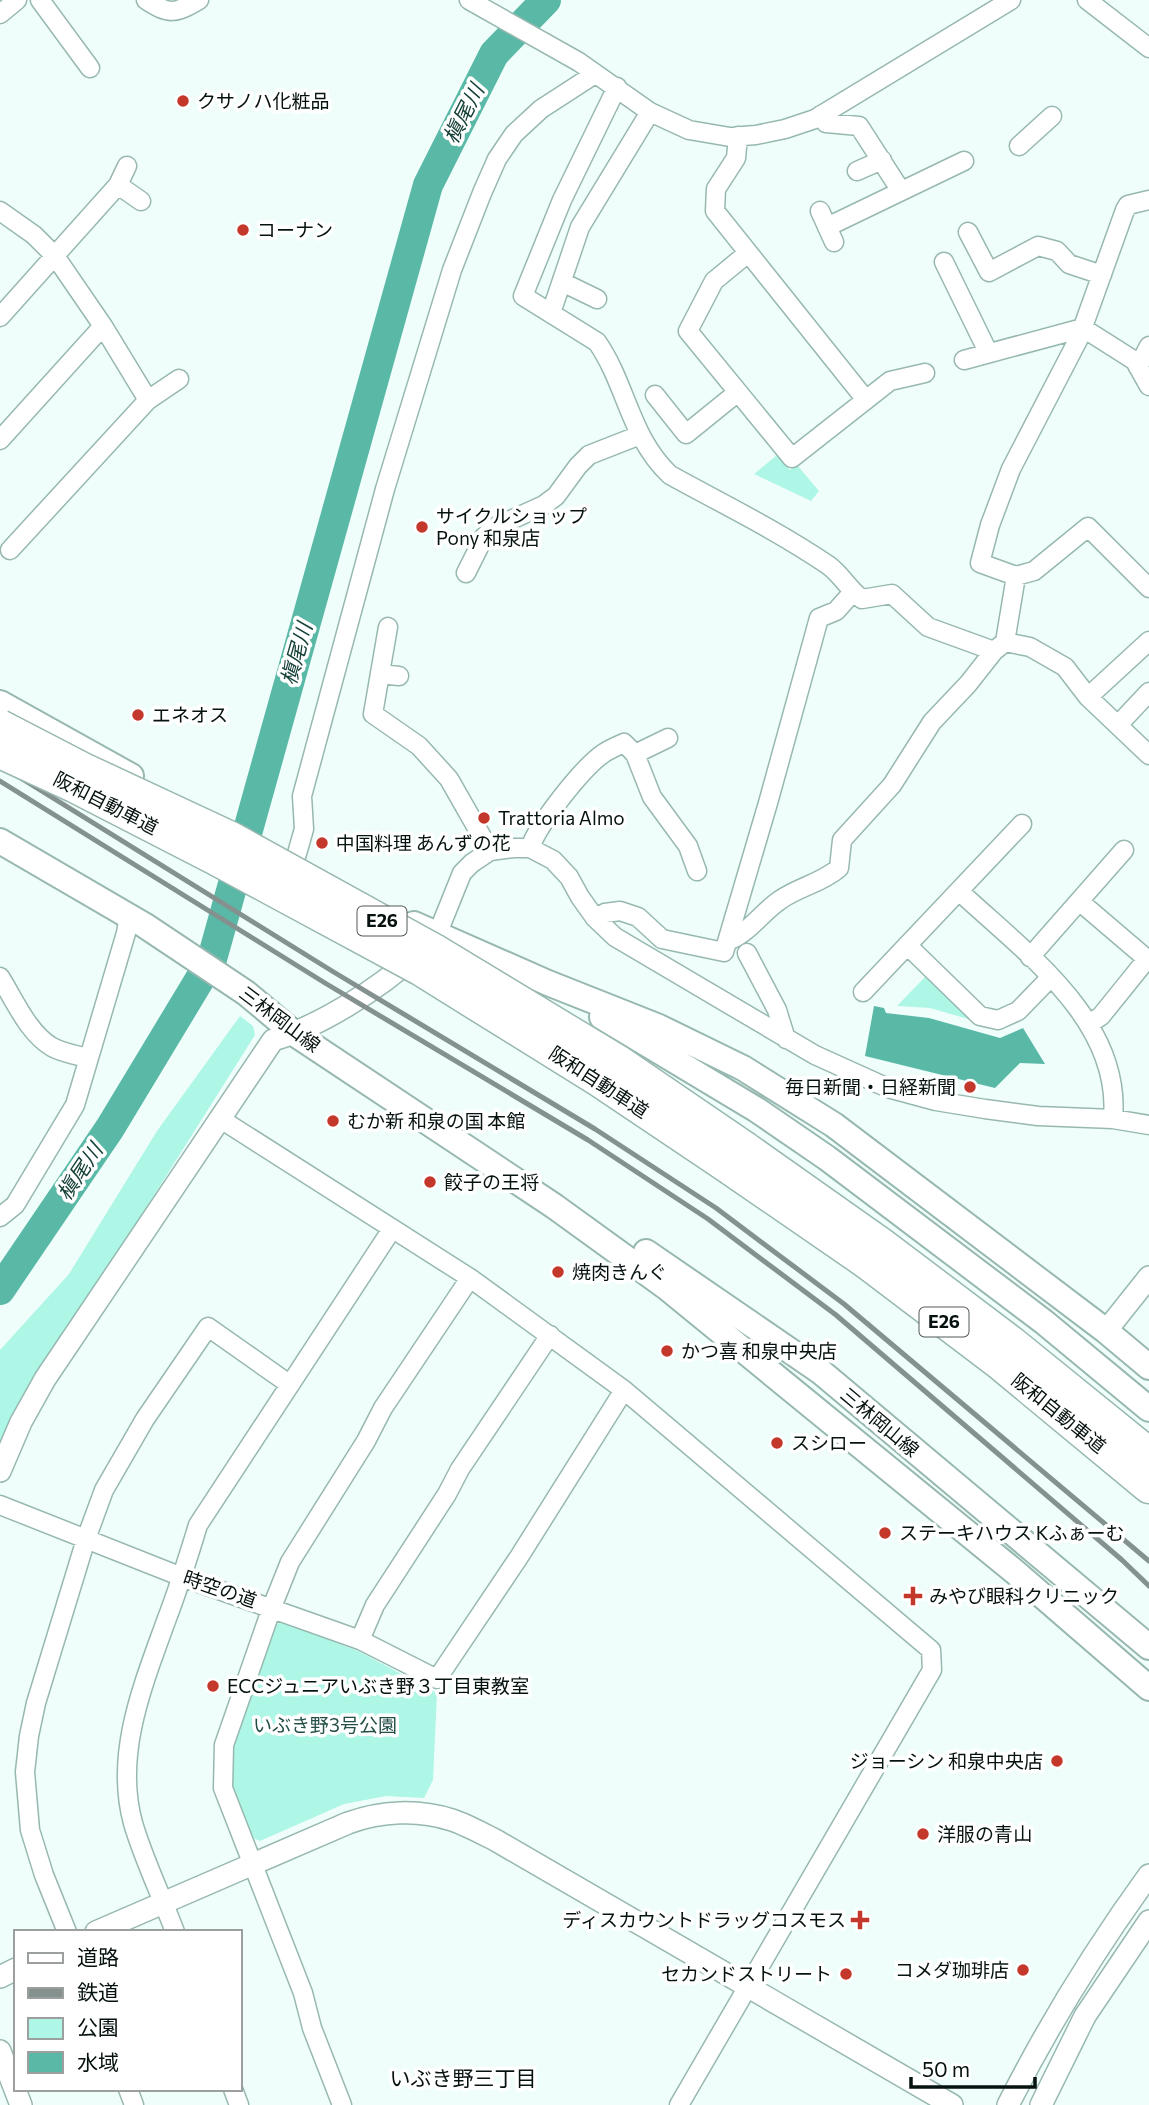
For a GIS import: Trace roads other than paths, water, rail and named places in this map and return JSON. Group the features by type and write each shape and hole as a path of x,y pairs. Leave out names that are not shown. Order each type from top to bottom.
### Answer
{"highway":[{"name":"阪和自動車道","path":"0,726 83,769 231,838 434,950 619,1062 910,1296 998,1363 1149,1487"},
{"name":"阪和自動車道","path":"0,752 157,828 420,969 600,1081 738,1158 881,1244 1012,1343 1149,1454"}],"main road":[{"path":"0,703 288,861 437,935 659,1027 743,1068 834,1125 1106,1331 1149,1367"},
{"name":"三林岡山線","path":"0,841 137,920 237,987 295,1034 554,1206 714,1324 1016,1572 1149,1688"},
{"path":"548,983 757,1110 827,1158 1044,1322 1149,1409"},
{"name":"三林岡山線","path":"554,1206 605,1224 821,1372 1149,1647"}],"street":[{"path":"0,14 17,0"},
{"path":"40,0 90,68"},
{"path":"146,0 163,12 180,10 199,0"},
{"path":"475,3 579,62 650,112 689,130 738,136 785,129 821,115 1011,0"},
{"path":"1087,0 1149,48"},
{"path":"288,861 304,829 302,796 385,489 452,270 497,159 514,134 541,110 595,74"},
{"path":"617,88 562,200 523,296 597,342 605,354 640,435 670,475 793,542 831,567 862,599 892,594 928,627 1000,647 1030,647 1065,667 1088,697 1149,755"},
{"path":"551,313 562,282 566,245 580,227 607,170 650,112"},
{"path":"821,115 826,123 859,126 901,191"},
{"path":"1019,146 1052,116"},
{"path":"738,136 736,158 716,189 715,211 866,400"},
{"path":"857,171 882,160"},
{"path":"827,227 901,191 941,162 964,161"},
{"path":"0,317 118,185 127,166"},
{"path":"118,185 141,201"},
{"path":"1149,200 1128,205 1125,210 1083,328 1011,469 980,563 1016,576 1034,571 1088,527 1149,588"},
{"path":"0,211 34,235 55,256 148,400"},
{"path":"968,232 989,272 1038,246 1057,251 1069,264 1102,275"},
{"path":"748,253 715,281 688,331 792,458 890,382 915,381"},
{"path":"944,262 988,352"},
{"path":"562,282 597,299"},
{"path":"0,440 103,327"},
{"path":"964,360 1083,328 1135,362 1149,386"},
{"path":"1138,367 1149,346"},
{"path":"4,551 148,400 179,379"},
{"path":"654,395 673,405 686,434 738,392"},
{"path":"467,573 484,537 493,528 544,505 556,496 589,455 640,435"},
{"path":"728,941 740,936 778,901 803,887 823,881 839,868 842,840 892,785 932,722 1000,647 1016,576"},
{"path":"595,918 605,913 620,911 638,917 662,939 724,952 819,618 836,611 853,592"},
{"path":"388,627 373,714 413,732 436,777 449,779 490,851"},
{"path":"1088,697 1149,641"},
{"path":"380,674 399,676"},
{"path":"1118,724 1149,692"},
{"path":"635,754 668,738"},
{"path":"530,848 551,813 578,779 602,754 624,743 635,754 652,797 688,846 697,872"},
{"path":"863,992 1022,824"},
{"path":"0,1471 21,1422 45,1378 273,1040 295,1034 393,976 437,935 462,873 490,851 530,848 553,860 569,877 595,918 615,937 786,1040 888,1088 936,1101 1038,1116 1113,1119 1149,1125"},
{"path":"1030,957 1124,850"},
{"path":"959,891 1072,998 1089,1024 1109,1065 1114,1084 1113,1119"},
{"path":"1079,901 1147,959 1101,1016 1089,1024"},
{"path":"0,1217 15,1205 75,1105 126,933 137,920"},
{"path":"907,945 980,1016 998,1020 1018,1011 1050,978"},
{"path":"747,953 777,1010 786,1040"},
{"path":"0,976 34,1030 50,1046 62,1052 88,1058"},
{"path":"219,1118 470,1278 624,1390 926,1644 933,1658 932,1670 679,2105"},
{"path":"174,1930 133,1822 128,1789 128,1750 138,1701 198,1525 392,1229"},
{"path":"1106,1331 1149,1277"},
{"path":"342,2105 312,2028 303,1993 223,1788 224,1745 290,1562 366,1441 383,1408 470,1278"},
{"path":"66,1930 44,1875 30,1830 25,1772 36,1703 86,1539 104,1490 145,1419 208,1327 289,1384"},
{"path":"360,1640 375,1605 447,1494 460,1469 550,1335"},
{"name":"時空の道","path":"0,1505 182,1577 360,1640 437,1679 519,1557 624,1390"},
{"path":"101,1930 368,1816 423,1814 452,1820 498,1841 952,2105"},
{"path":"1008,2105 1068,1994 1149,1875"},
{"path":"1041,2105 1085,2016 1149,1921"},
{"path":"0,2051 14,2087"}],"water":[{"path":"874,1006 884,1008 886,1013 929,1018 1000,1038 1023,1028 1045,1064 1020,1063 995,1088 865,1056"}],"waterway":[{"name":"槇尾川","path":"0,1290 110,1128 212,959 428,185 494,54 546,0"}],"railway":[{"path":"0,765 332,971 595,1129 716,1208 844,1304 1149,1561"},
{"path":"0,781 325,983 588,1140 708,1219 836,1315 1149,1586"}],"place":[{"name":"クサノハ化粧品","path":"183,101"},
{"name":"コーナン","path":"243,230"},
{"name":"サイクルショップ Pony 和泉店","path":"422,527"},
{"name":"エネオス","path":"138,715"},
{"name":"Trattoria Almo","path":"484,818"},
{"name":"中国料理 あんずの花","path":"322,843"},
{"name":"毎日新聞・日経新聞","path":"970,1087"},
{"name":"むか新 和泉の国 本館","path":"333,1121"},
{"name":"餃子の王将","path":"430,1182"},
{"name":"焼肉きんぐ","path":"558,1272"},
{"name":"かつ喜 和泉中央店","path":"667,1351"},
{"name":"スシロー","path":"777,1443"},
{"name":"ステーキハウス Kふぁーむ","path":"885,1533"},
{"name":"みやび眼科クリニック","path":"913,1596"},
{"name":"ECCジュニアいぶき野３丁目東教室","path":"213,1686"},
{"name":"ジョーシン 和泉中央店","path":"1057,1761"},
{"name":"洋服の青山","path":"923,1834"},
{"name":"ディスカウントドラッグコスモス","path":"860,1920"},
{"name":"コメダ珈琲店","path":"1023,1970"},
{"name":"セカンドストリート","path":"846,1974"}],"district":[{"name":"いぶき野三丁目","path":"463,2079"}],"park label":[{"name":"いぶき野3号公園","path":"325,1725"}]}
